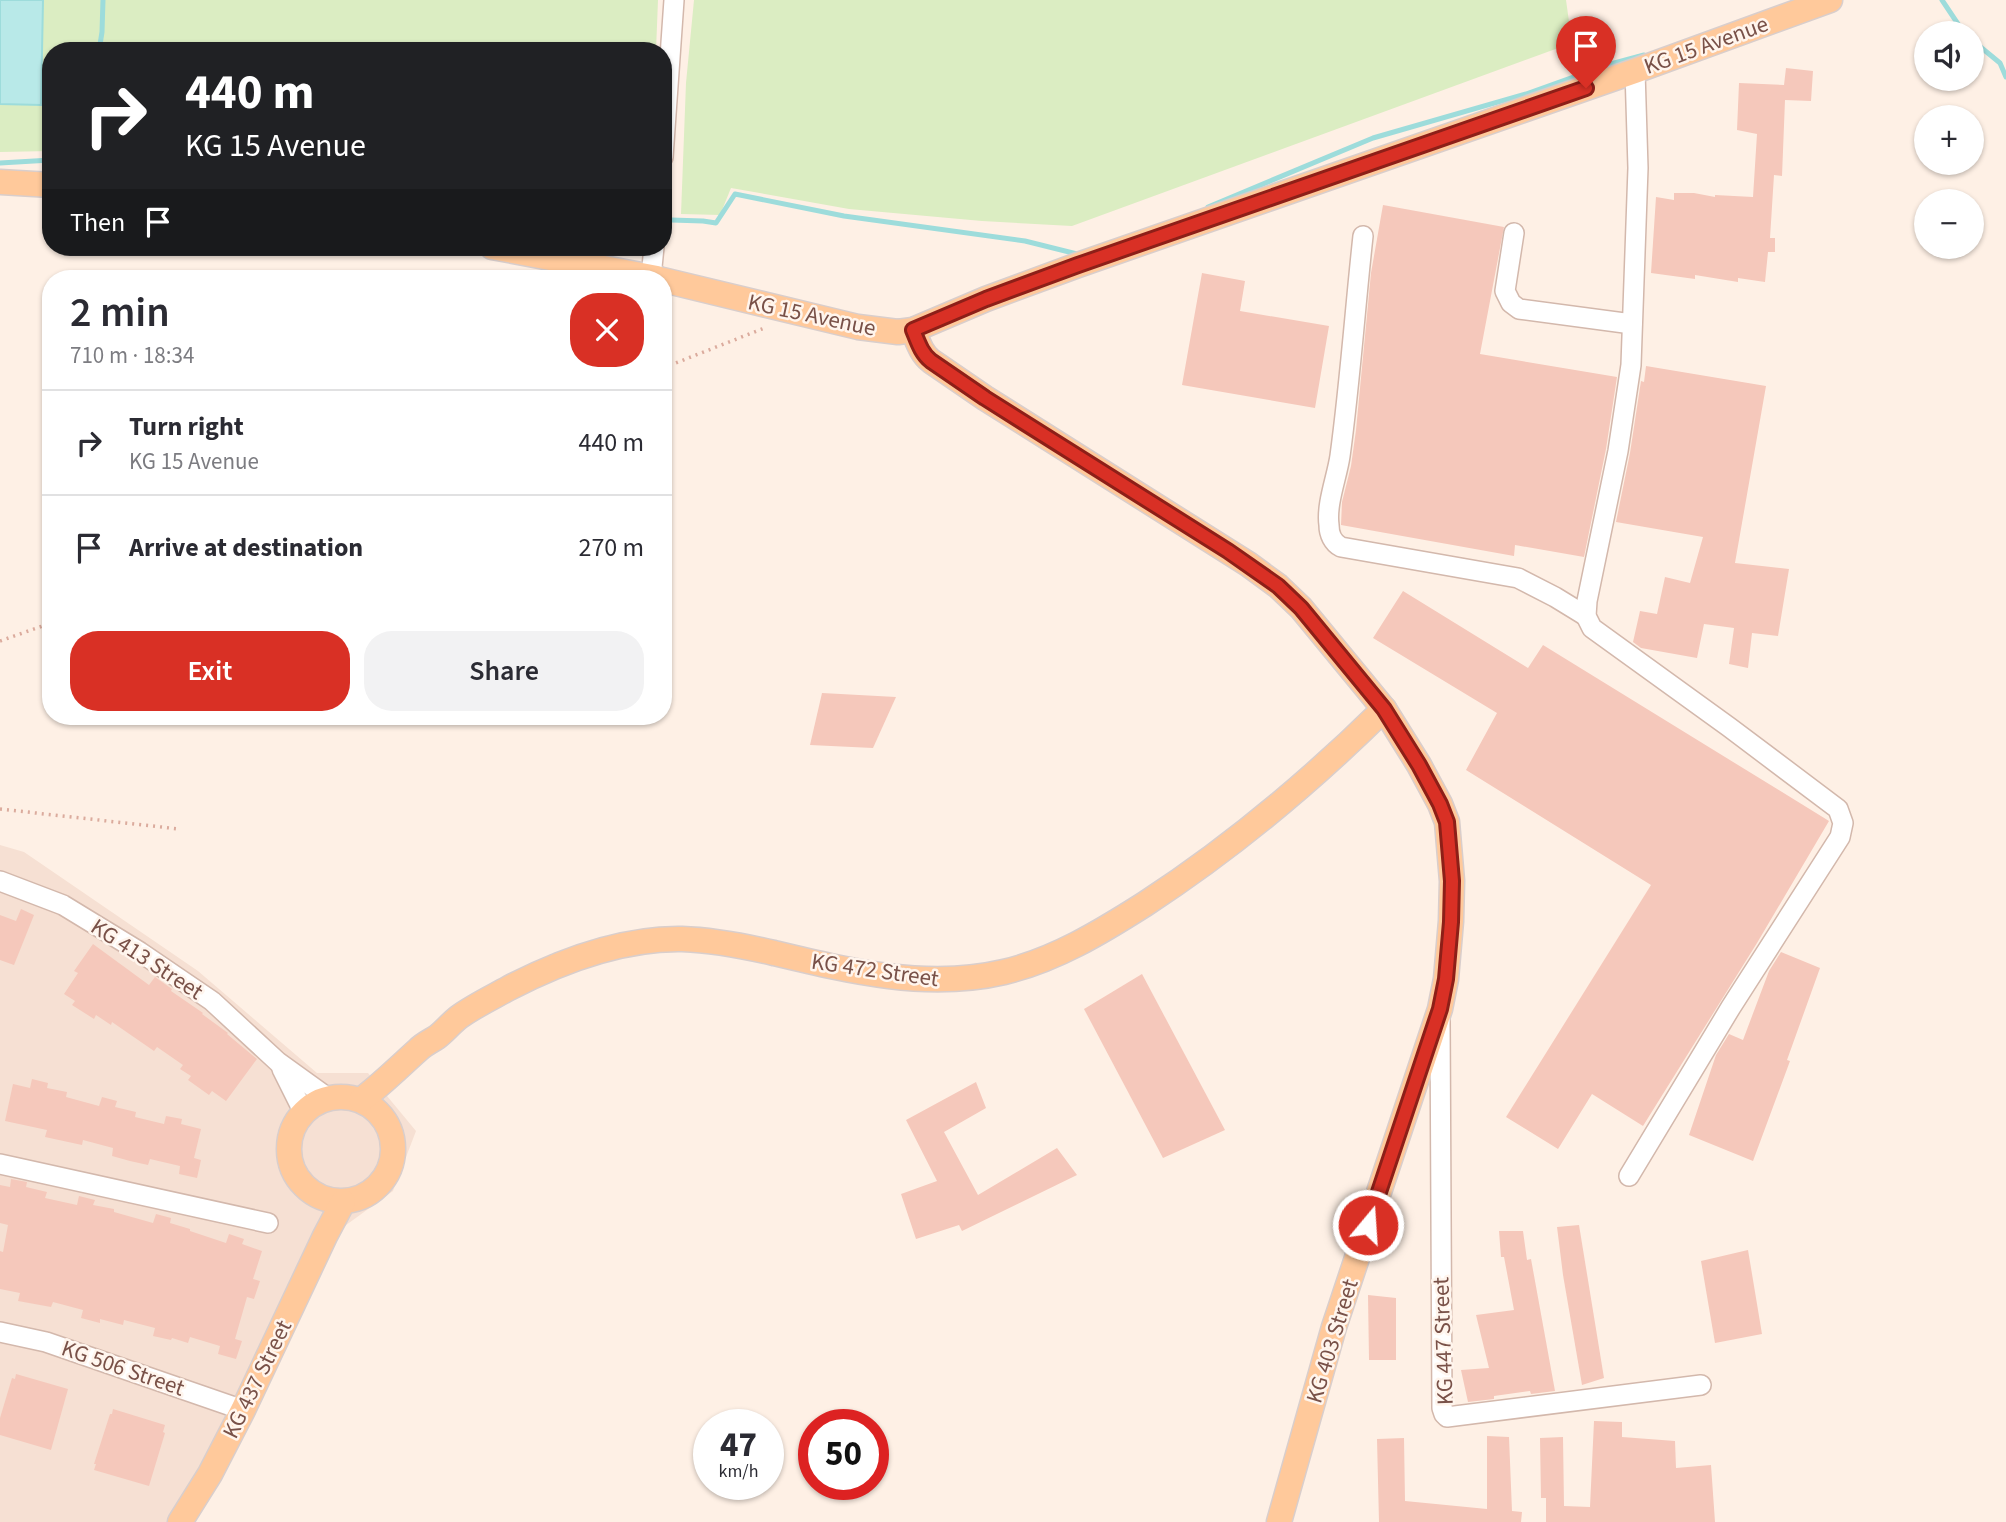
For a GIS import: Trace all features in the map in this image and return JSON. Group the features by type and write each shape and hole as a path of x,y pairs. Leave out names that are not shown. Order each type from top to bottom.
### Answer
{"main road":[{"name":"KG 15 Avenue","path":"672,282 858,327 898,332 913,330 1078,265 1635,71 1830,0"},
{"path":"0,182 42,184"},
{"name":"KG 15 Avenue","path":"540,256 614,270"},
{"name":"KG 403 Street","path":"913,330 920,348 931,361 1278,586 1301,608 1384,709 1419,765 1447,822 1452,908 1446,979 1440,1009 1334,1327 1279,1522"},
{"name":"KG 472 Street","path":"361,1100 461,1016 518,984 582,956 653,940 682,939 740,945 822,965 913,979 960,979 1004,972 1039,962 1122,919 1176,884 1263,819 1345,748 1384,709"},
{"path":"384,1118 400,1067"},
{"path":"328,1098 361,1100 384,1118 392,1136 392,1163 378,1187 367,1195 343,1202 327,1200 303,1186 295,1175 290,1162 291,1135 304,1113 328,1098"},
{"path":"314,1194 325,1236"},
{"name":"KG 437 Street","path":"182,1521 243,1410 343,1202"}],"street":[{"path":"671,42 674,0"},
{"path":"1629,1175 1731,1007 1840,837 1843,823 1838,809 1730,726 1592,628 1586,616 1618,451 1630,365 1638,168 1635,71"},
{"path":"1514,233 1505,291 1511,303 1519,309 1632,324"},
{"path":"1363,236 1340,456 1328,525 1332,539 1341,547 1518,578 1586,616"},
{"name":"KG 413 Street","path":"0,881 63,905 140,952 212,1002 278,1062 328,1098"},
{"name":"KG 447 Street","path":"1440,1009 1444,1414 1447,1417 1701,1385"},
{"name":"KG 413 Street","path":"278,1062 304,1113"},
{"path":"0,1164 268,1223"},
{"name":"KG 506 Street","path":"0,1332 46,1342 243,1410"}],"path":[{"path":"672,365 802,314"},
{"path":"0,641 42,626"},
{"path":"0,809 179,830"}],"shaded area":[{"path":"0,845 24,852 198,971 317,1073 368,1073 416,1131 393,1191 342,1228 208,1502 189,1522 0,1522"}],"green space":[{"path":"0,0 658,0 656,42 42,42 42,151 0,152"},
{"path":"694,0 1566,0 1572,43 1072,226 849,209 731,188 720,215 681,214 686,83"}],"water":[{"path":"0,0 43,0 41,105 0,104"}],"building":[{"path":"1786,68 1813,71 1811,101 1785,100 1782,176 1774,175 1770,238 1775,238 1775,252 1768,252 1765,282 1738,278 1738,282 1695,275 1695,279 1651,273 1656,197 1674,200 1674,193 1694,193 1715,197 1753,197 1757,134 1737,130 1739,83 1784,85"},
{"path":"1383,205 1504,227 1480,354 1617,377 1606,449 1584,557 1515,545 1514,556 1341,525 1342,502 1356,430 1371,273"},
{"path":"1202,273 1245,281 1240,311 1329,326 1315,408 1182,385"},
{"path":"1646,366 1766,386 1735,563 1789,569 1778,636 1752,633 1748,668 1729,664 1734,628 1704,624 1697,658 1641,648 1633,642 1640,611 1657,614 1665,577 1690,583 1703,537 1616,522"},
{"path":"1403,591 1528,668 1543,645 1829,821 1643,1126 1592,1094 1558,1149 1506,1117 1651,885 1466,770 1497,713 1373,638"},
{"path":"822,693 896,697 873,748 810,745"},
{"path":"21,909 34,915 14,965 0,960 0,915 16,921"},
{"path":"93,944 149,985 155,977 257,1059 226,1101 212,1091 209,1095 188,1080 191,1076 180,1069 183,1065 157,1047 154,1051 112,1022 111,1025 96,1015 94,1019 72,1005 75,1001 64,994 78,973 74,971"},
{"path":"1781,952 1820,968 1787,1060 1790,1061 1753,1161 1689,1135 1716,1055 1729,1034 1743,1040 1769,971"},
{"path":"1142,974 1225,1130 1163,1158 1084,1009"},
{"path":"32,1079 48,1083 47,1088 67,1092 66,1097 99,1106 102,1097 117,1101 115,1107 136,1112 135,1117 164,1124 166,1116 182,1119 181,1124 201,1129 194,1158 201,1160 197,1178 179,1174 180,1166 150,1159 148,1165 130,1161 112,1156 113,1148 83,1140 82,1145 45,1137 47,1130 5,1121 13,1084 30,1088"},
{"path":"976,1082 986,1108 944,1132 978,1195 1057,1148 1077,1175 962,1231 959,1225 916,1239 901,1194 937,1181 906,1120"},
{"path":"11,1179 27,1182 26,1187 47,1192 45,1198 77,1205 79,1196 95,1200 93,1205 114,1209 114,1212 153,1223 156,1214 171,1218 170,1223 226,1243 229,1234 244,1239 242,1244 262,1251 253,1279 260,1281 254,1299 247,1297 235,1339 242,1341 236,1359 218,1354 220,1346 190,1337 188,1343 153,1336 155,1328 124,1320 123,1325 100,1319 100,1323 81,1318 83,1310 53,1302 51,1307 18,1301 20,1293 0,1289 0,1251 3,1252 8,1225 0,1223 0,1185 10,1187"},
{"path":"1579,1225 1604,1378 1582,1385 1557,1227"},
{"path":"1499,1231 1523,1231 1527,1260 1531,1259 1555,1391 1531,1394 1530,1391 1468,1402 1461,1370 1489,1368 1476,1315 1514,1310 1504,1257 1501,1257"},
{"path":"1748,1250 1762,1334 1715,1343 1701,1261"},
{"path":"1368,1295 1396,1298 1396,1360 1369,1360"},
{"path":"16,1374 68,1389 51,1450 0,1435 0,1418 12,1378 15,1379"},
{"path":"113,1409 165,1425 149,1486 94,1470"},
{"path":"1594,1421 1622,1422 1622,1437 1675,1441 1676,1468 1711,1465 1715,1522 1546,1522 1546,1498 1541,1498 1540,1438 1563,1437 1564,1506 1590,1507"},
{"path":"1487,1436 1509,1437 1512,1511 1522,1512 1521,1522 1379,1522 1377,1439 1404,1438 1405,1501 1487,1509"}],"waterway":[{"path":"100,42 103,0"},
{"path":"1942,0 1956,21"},
{"path":"1984,50 2000,63 2006,77"},
{"path":"1208,207 1373,138 1526,94 1607,65 1644,55"},
{"path":"0,163 42,161"},
{"path":"672,220 716,223 735,194 844,216 1025,241 1081,255"}],"route":[{"path":"1368,1225 1440,1009 1446,979 1452,881 1447,822 1440,804 1384,709 1301,608 1278,586 1228,551 931,361 920,348 913,330 1078,265 1586,88"}]}
